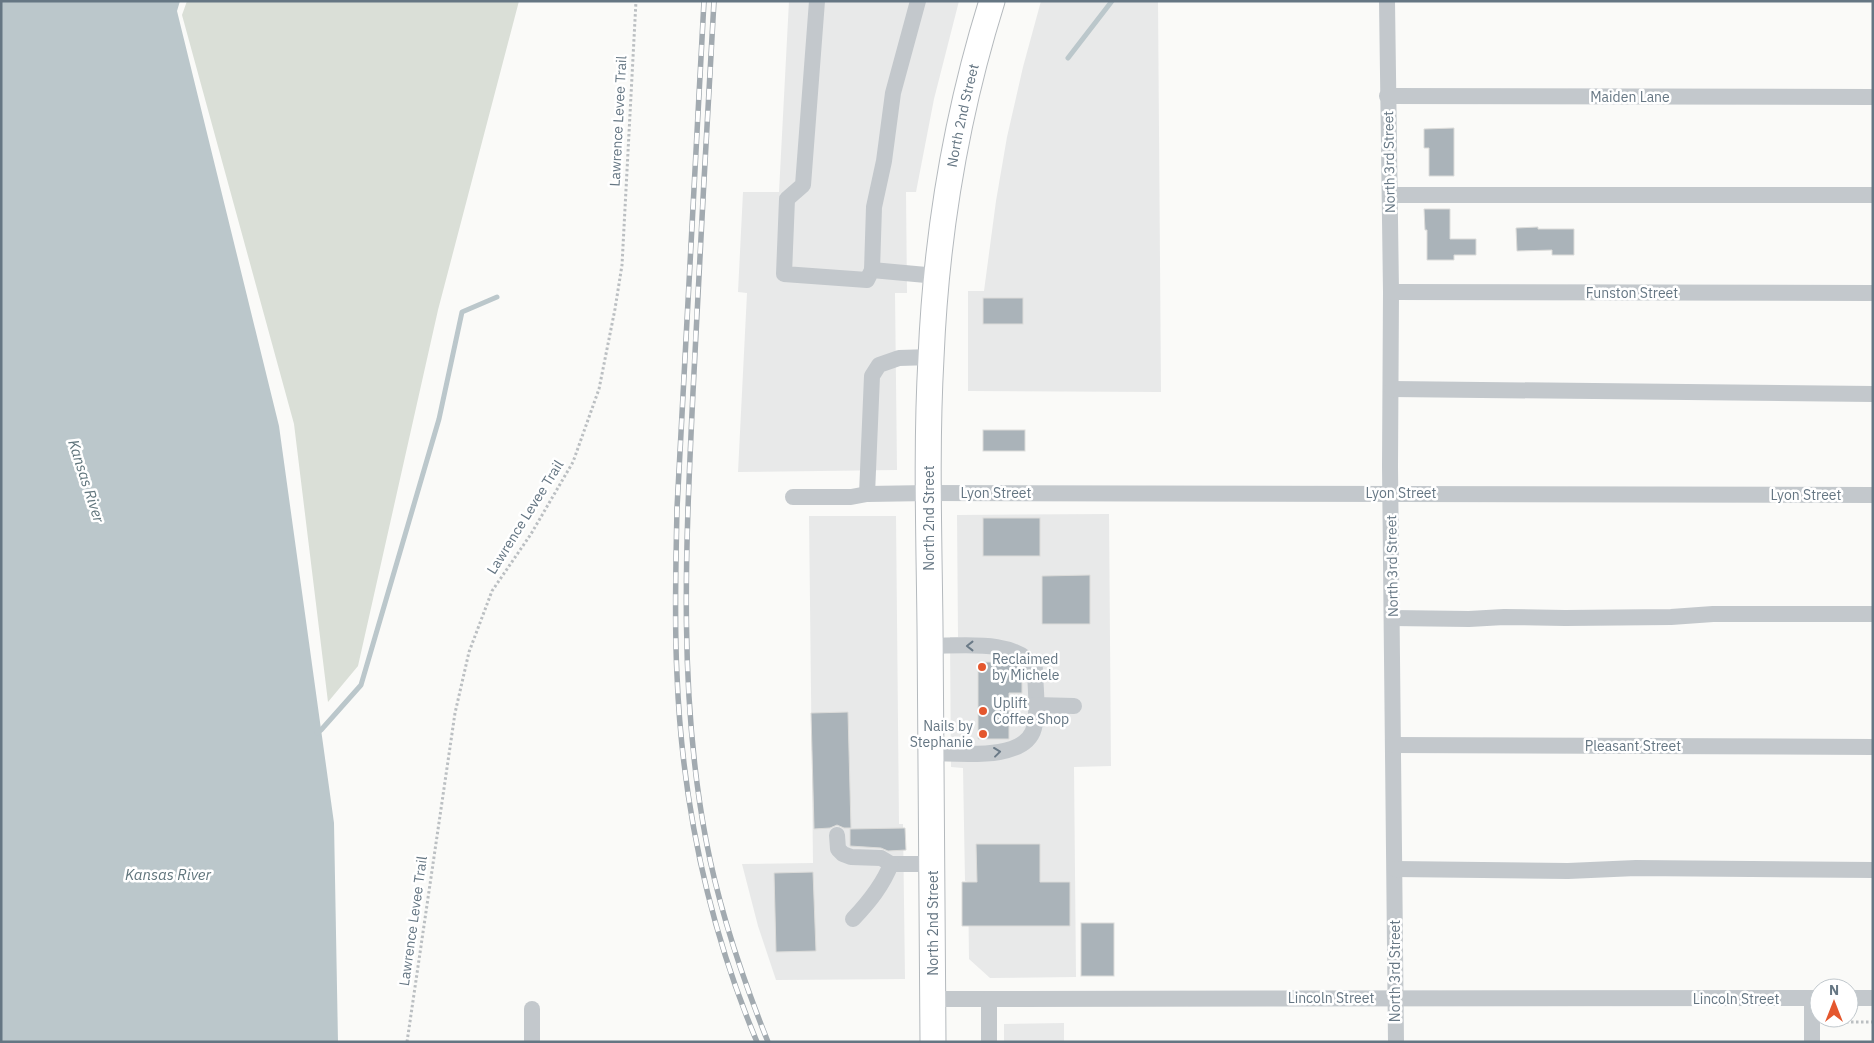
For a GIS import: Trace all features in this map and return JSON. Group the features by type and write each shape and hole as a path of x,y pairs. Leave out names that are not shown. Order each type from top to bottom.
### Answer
{"highway":[{"name":"North 2nd Street","path":"934,1042 928,493 931,357 937,276 953,165 962,118 992,1"}],"street":[{"path":"817,1 803,185 787,199 784,274 868,280 872,270 874,207 884,161 893,93 918,1"},
{"name":"North 3rd Street","path":"1387,1 1392,390 1391,493 1396,1042"},
{"name":"Maiden Lane","path":"1387,96 1873,97"},
{"path":"1390,196 1873,195"},
{"path":"872,270 937,276"},
{"name":"Funston Street","path":"1391,292 1873,293"},
{"path":"867,494 872,376 879,365 899,358 931,357"},
{"path":"1392,390 1873,394"},
{"name":"Lyon Street","path":"793,497 851,497 867,494 928,493 1873,495"},
{"path":"1392,618 1469,619 1504,617 1671,617 1713,614 1873,614"},
{"path":"930,646 990,646 1012,650 1024,655 1035,669 1034,731 1021,746 996,753 931,753"},
{"path":"1035,705 1074,706"},
{"name":"Pleasant Street","path":"1394,745 1873,747"},
{"path":"837,834 838,849 851,858 882,858 891,864 933,864"},
{"path":"854,919 886,877 891,864"},
{"path":"1394,868 1568,871 1636,868 1873,870"},
{"name":"Lincoln Street","path":"933,999 1809,998"},
{"path":"1859,998 1873,998"},
{"path":"989,999 989,1042"},
{"path":"532,1009 532,1042"},
{"path":"1812,1028 1812,1042"}],"path":[{"name":"Lawrence Levee Trail","path":"407,1042 455,714 469,652 492,591 531,534 573,462 600,389 622,265 636,1"},
{"path":"1859,1022 1873,1022"}],"shaded area":[{"path":"187,1 519,1 438,310 358,666 328,702 294,424 182,15"},
{"path":"789,1 959,1 934,99 916,192 906,192 907,293 895,293 897,470 738,472 747,293 738,292 743,192 779,192"},
{"path":"1041,1 1158,1 1161,392 968,391 968,291 984,291 1007,137"},
{"path":"1109,514 1111,766 1074,767 1076,977 990,978 969,959 968,882 965,881 963,768 951,767 950,637 958,637 957,515"},
{"path":"809,516 896,516 899,824 903,824 905,979 776,980 758,926 742,864 813,863"},
{"path":"1064,1023 1064,1042 1004,1042 1004,1024"}],"water":[{"name":"Kansas River","path":"1,1 180,1 177,11 279,426 334,823 338,1042 1,1042"}],"building":[{"path":"1454,128 1454,176 1429,176 1429,148 1424,148 1424,129"},
{"path":"1424,209 1450,209 1450,239 1476,239 1476,255 1454,255 1454,260 1427,260 1427,230 1425,230"},
{"path":"1538,227 1538,229 1574,229 1574,255 1552,255 1552,250 1517,251 1516,228"},
{"path":"983,298 1023,298 1023,324 983,324"},
{"path":"983,430 1025,430 1025,451 983,451"},
{"path":"983,518 1040,518 1040,556 983,556"},
{"path":"1090,575 1090,624 1042,624 1042,576"},
{"path":"978,662 1012,662 1022,669 1022,693 1009,693 1009,739 978,739"},
{"path":"848,712 851,828 837,825 830,828 814,829 811,713"},
{"path":"905,828 906,850 888,851 881,848 850,846 850,829"},
{"path":"976,844 1040,844 1040,882 1070,882 1070,926 962,926 962,882 977,882"},
{"path":"813,872 816,951 776,952 774,873"},
{"path":"1081,923 1114,923 1114,976 1081,976"}],"waterway":[{"path":"1068,58 1112,1"},
{"path":"317,733 361,685 439,419 462,312 497,297"}],"railway":[{"path":"704,1 677,508 675,612 677,675 685,769 700,862 711,908 725,953 757,1042"},
{"path":"714,1 688,504 686,617 688,673 691,729 697,784 711,866 732,943 768,1042"}],"place":[{"name":"Reclaimed by Michele","path":"982,667"},
{"name":"Uplift Coffee Shop","path":"983,711"},
{"name":"Nails by Stephanie","path":"983,734"}]}
